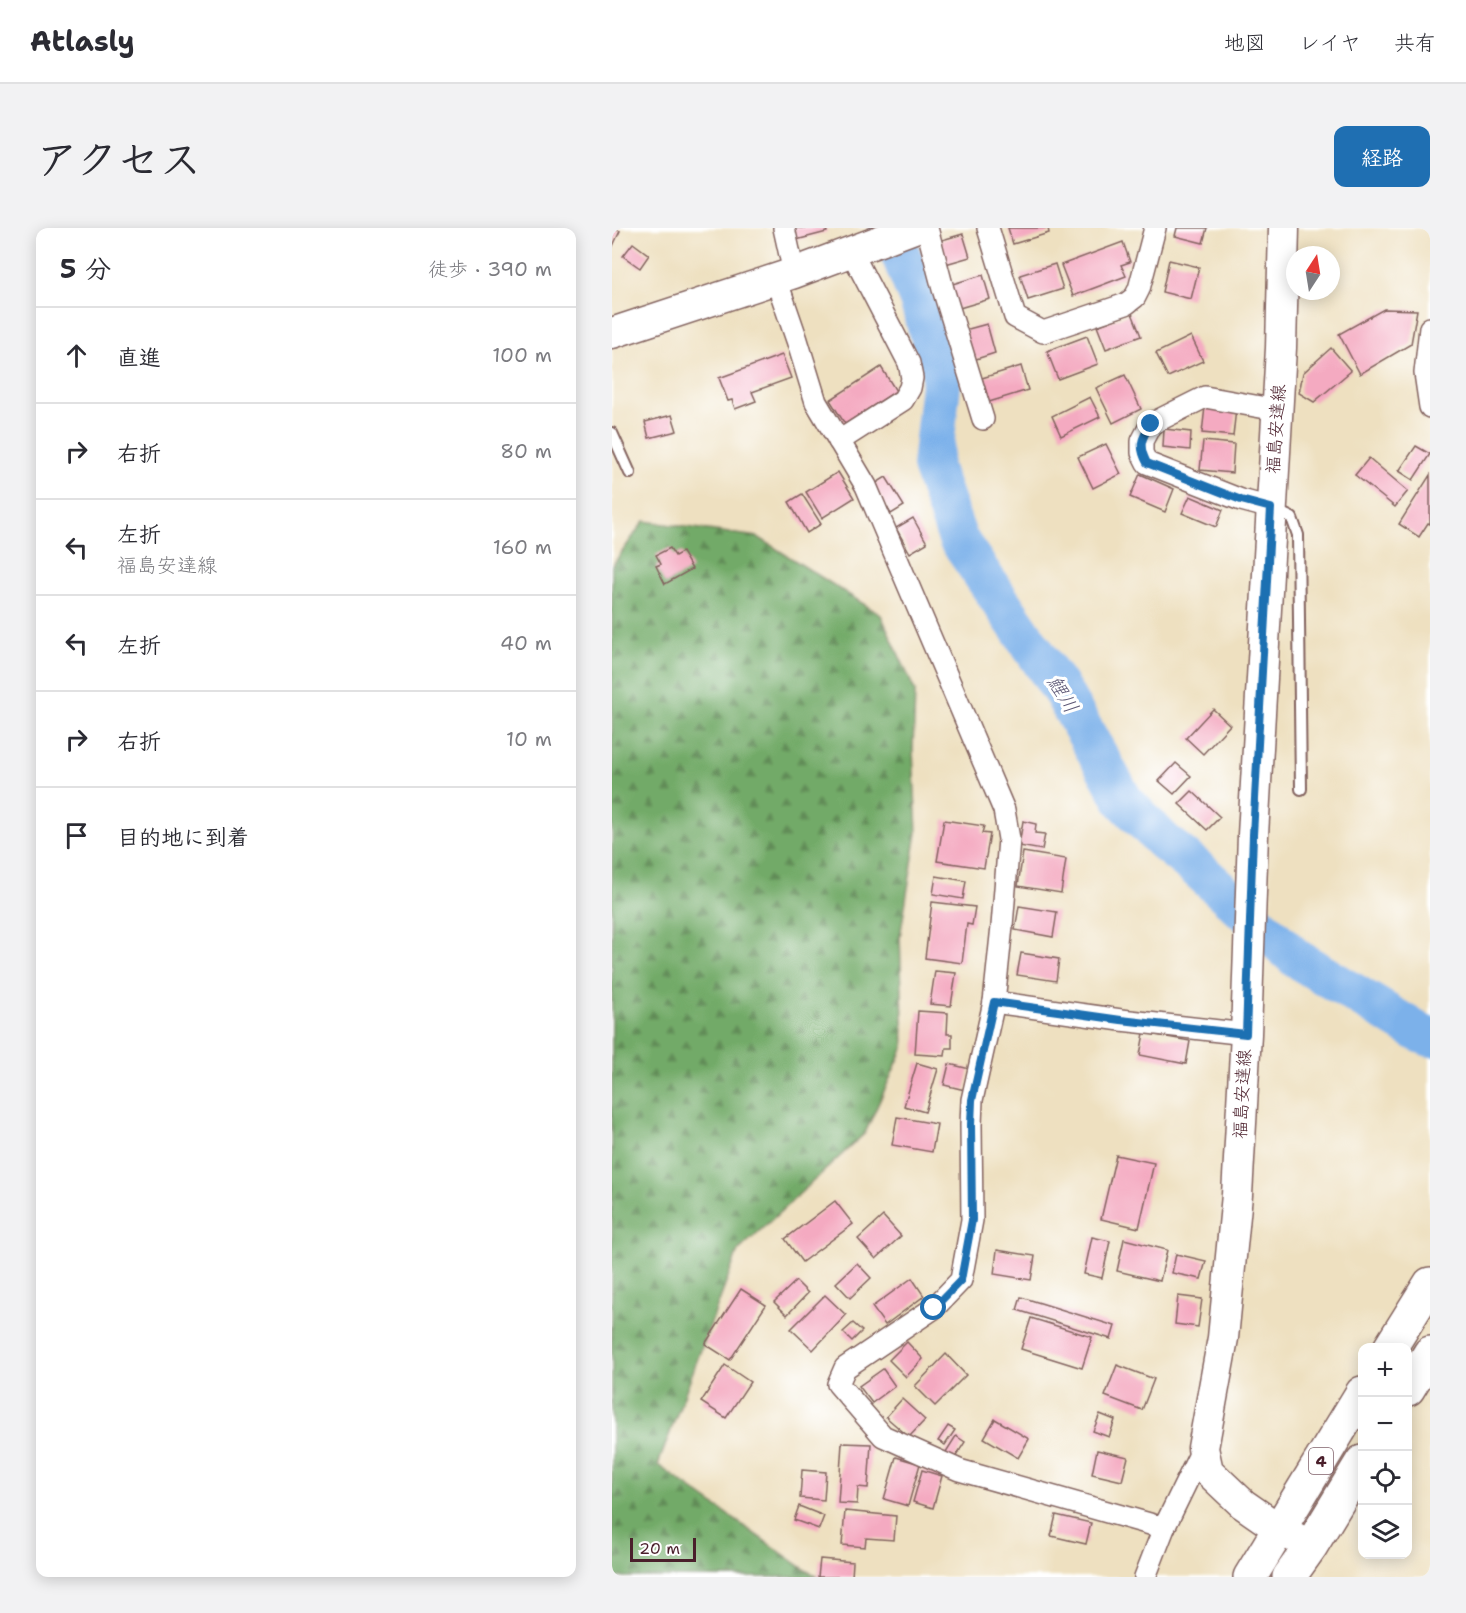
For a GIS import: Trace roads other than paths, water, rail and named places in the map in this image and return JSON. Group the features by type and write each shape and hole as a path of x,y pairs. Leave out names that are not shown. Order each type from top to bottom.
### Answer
{"highway":[{"path":"1393,1343 1430,1284"},
{"path":"1412,1381 1430,1353"},
{"name":"4","path":"1250,1577 1360,1397"},
{"name":"4","path":"1289,1577 1311,1546 1358,1469"}],"main road":[{"path":"612,333 785,276 914,228"},
{"name":"福島安達線","path":"1284,228 1281,348 1253,835 1246,1034 1237,1194 1224,1327 1203,1448 1208,1471 1243,1504 1280,1529 1311,1546"}],"street":[{"path":"784,228 785,276 798,340 816,402 866,486 1004,810 1009,839 994,1002 972,1100 972,1220 961,1280 934,1308 845,1368 838,1384 883,1436 959,1470 1164,1528"},
{"path":"927,228 943,289 983,419"},
{"path":"988,228 1015,317 1043,332 1126,304 1135,297 1155,228"},
{"path":"839,441 903,400 910,388 912,378 909,363 854,250"},
{"path":"1430,328 1425,372 1430,407"},
{"path":"1271,508 1241,500 1147,463 1142,453 1142,441 1151,424 1205,397 1277,410"},
{"path":"994,1002 1121,1020 1246,1034"},
{"path":"1145,1577 1164,1528 1203,1448"}],"lane":[{"path":"612,434 630,473"},
{"path":"1271,508 1292,518 1298,535 1301,789"}],"waterway":[{"name":"鯉川","path":"890,228 919,300 942,375 932,466 958,539 1063,693 1124,801 1163,841 1200,871 1297,959 1430,1037"}]}
